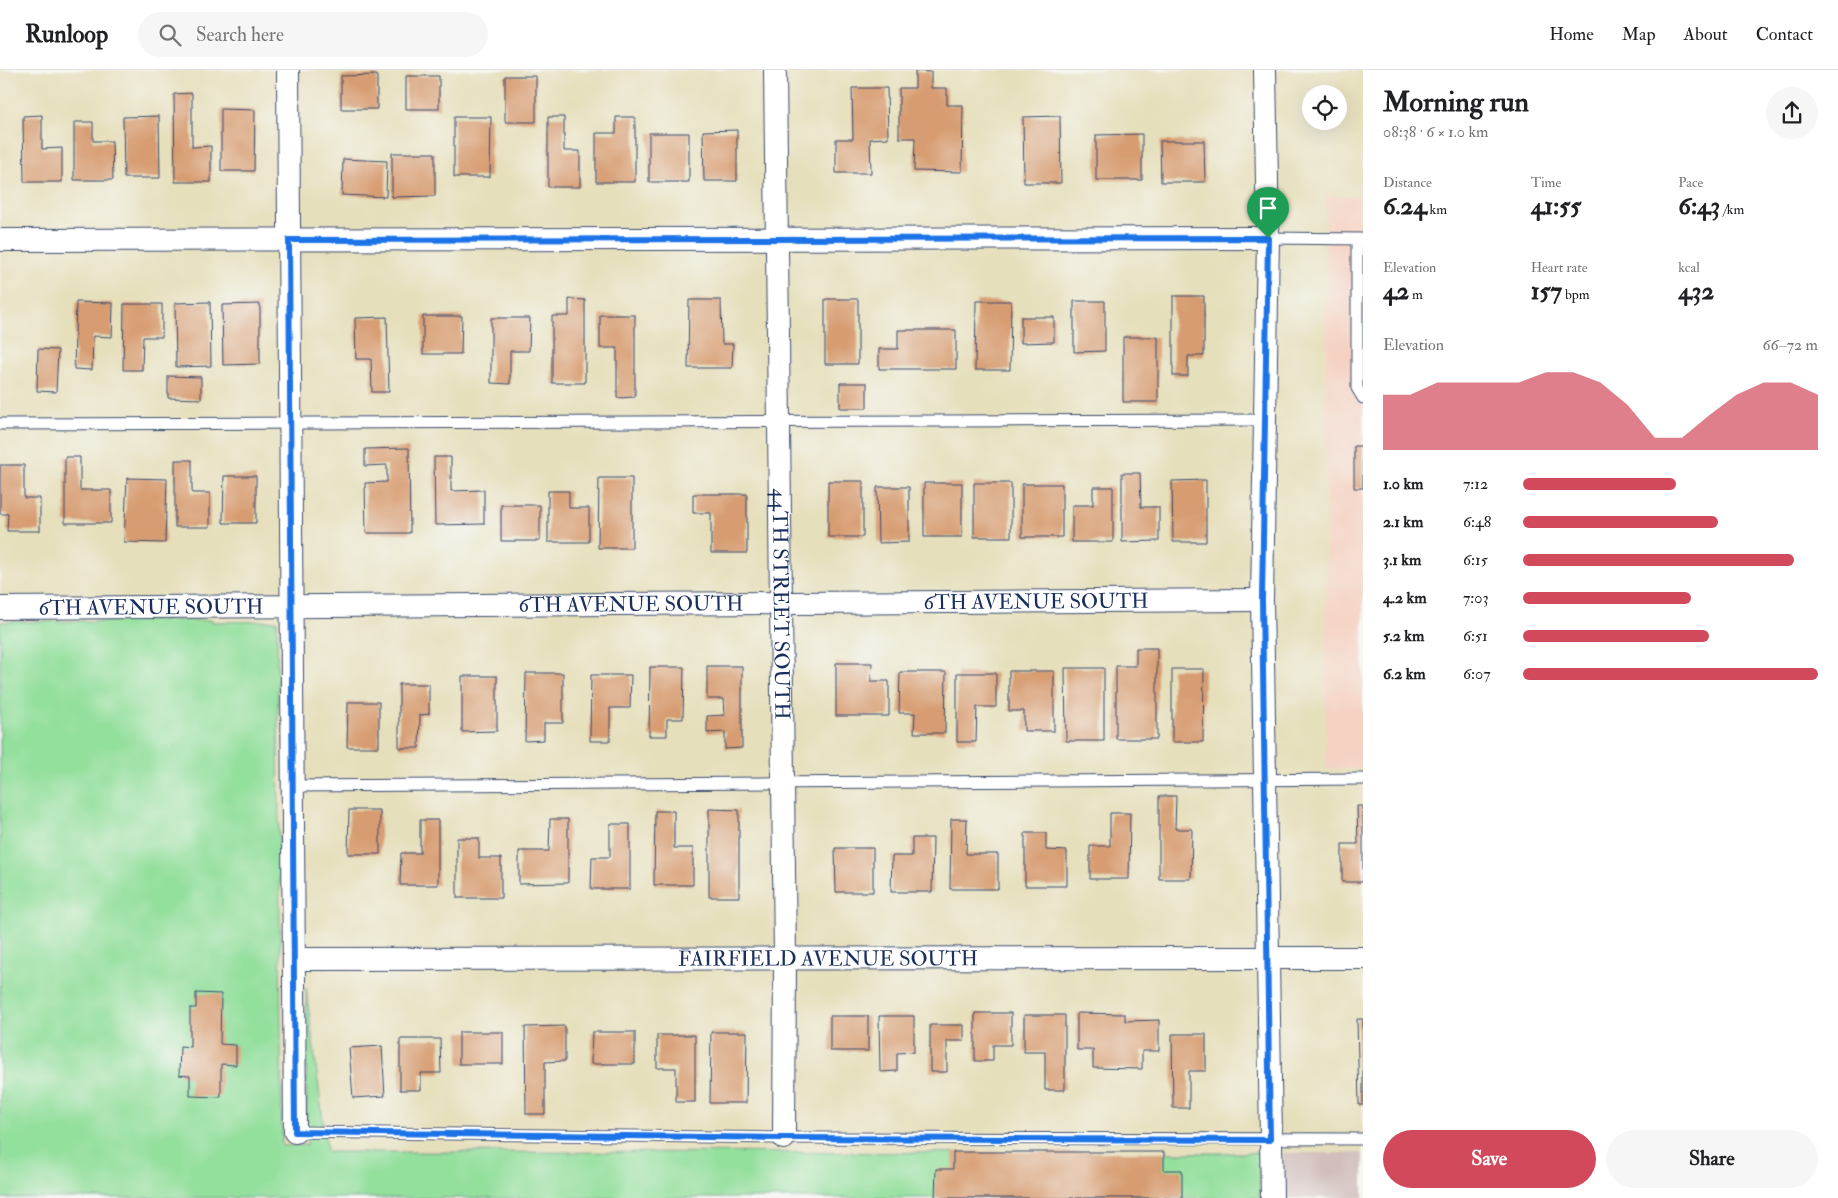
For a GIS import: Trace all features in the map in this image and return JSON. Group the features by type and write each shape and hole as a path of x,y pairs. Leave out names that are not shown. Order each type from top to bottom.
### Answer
{"street":[{"path":"288,70 295,1132"},
{"name":"44TH STREET SOUTH","path":"775,70 785,959 784,1138"},
{"path":"1265,70 1268,238 1262,600 1272,1198"},
{"path":"0,240 1268,238"},
{"name":"6TH AVENUE SOUTH","path":"0,608 1262,600"},
{"name":"FAIRFIELD AVENUE SOUTH","path":"294,959 1363,958"}],"lane":[{"path":"1268,238 1360,239 1357,388 1363,398"},
{"path":"0,424 1264,420"},
{"path":"292,786 1363,779"},
{"path":"295,1132 784,1138 1363,1139"}],"shaded area":[{"path":"1326,196 1363,196 1363,769 1326,768"},
{"path":"1283,1153 1363,1153 1363,1198 1285,1198"}],"green space":[{"path":"212,620 212,622 277,621 282,1146 307,1145 306,988 327,1152 1258,1153 1260,1198 0,1198 0,622"}],"building":[{"path":"915,71 931,72 931,88 947,88 947,105 963,105 962,172 914,171 915,138 899,138 899,88 915,88"},
{"path":"377,75 377,109 341,109 341,76"},
{"path":"406,76 439,76 439,109 406,109"},
{"path":"505,76 536,76 536,122 505,122"},
{"path":"852,88 887,88 888,138 870,139 871,173 836,173 836,139 853,139"},
{"path":"192,93 192,147 211,146 211,182 175,182 174,94"},
{"path":"221,109 255,110 254,171 221,171"},
{"path":"42,115 42,149 62,148 62,182 24,182 23,116"},
{"path":"159,116 160,178 124,178 123,117"},
{"path":"1060,116 1061,183 1024,183 1023,117"},
{"path":"454,117 491,117 490,177 454,177"},
{"path":"548,117 564,117 564,151 580,151 580,187 548,187"},
{"path":"616,117 635,117 635,182 596,182 596,133 616,133"},
{"path":"74,122 93,122 93,141 112,141 113,180 74,180"},
{"path":"737,130 737,181 704,181 703,131"},
{"path":"649,133 689,133 689,182 649,182"},
{"path":"1142,134 1142,180 1096,180 1096,135"},
{"path":"1160,141 1204,141 1205,182 1161,182"},
{"path":"392,153 435,153 435,196 392,197"},
{"path":"343,159 387,161 386,197 342,195"},
{"path":"1173,296 1204,296 1204,356 1188,356 1188,376 1173,376"},
{"path":"569,299 585,300 585,383 552,383 552,316 569,316"},
{"path":"825,299 858,299 858,364 825,364"},
{"path":"689,300 721,300 722,344 733,344 732,368 688,368"},
{"path":"976,301 1011,301 1010,370 975,370"},
{"path":"1074,301 1105,301 1105,351 1074,352"},
{"path":"76,302 113,303 112,337 93,336 92,370 74,369"},
{"path":"210,302 211,366 176,367 175,303"},
{"path":"124,304 162,304 162,337 143,337 142,370 123,370"},
{"path":"260,304 260,364 223,365 222,305"},
{"path":"600,315 635,315 635,397 617,398 617,348 600,348"},
{"path":"423,316 462,316 461,354 423,354"},
{"path":"387,317 389,392 372,392 371,359 356,359 355,318"},
{"path":"1021,317 1054,317 1054,342 1021,343"},
{"path":"491,318 530,318 529,351 510,351 510,384 491,383"},
{"path":"898,330 956,330 956,369 879,369 879,349 898,349"},
{"path":"1123,337 1158,337 1158,402 1123,402"},
{"path":"38,349 58,350 56,392 37,391"},
{"path":"168,376 201,377 201,399 168,398"},
{"path":"840,383 867,383 867,408 840,408"},
{"path":"1354,446 1363,446 1363,488 1354,488"},
{"path":"409,448 410,533 366,533 365,483 387,482 387,465 365,466 365,449"},
{"path":"65,457 80,457 80,490 111,490 111,523 65,523"},
{"path":"434,457 451,457 451,491 484,490 484,524 435,525"},
{"path":"175,460 192,460 192,493 210,493 210,527 175,527"},
{"path":"0,465 24,465 24,498 40,498 40,531 7,531 8,514 0,514"},
{"path":"1122,473 1140,473 1141,507 1159,507 1159,541 1122,542"},
{"path":"224,476 256,476 256,523 223,523"},
{"path":"127,478 167,479 165,543 124,542"},
{"path":"599,478 632,478 632,548 598,548"},
{"path":"1206,480 1206,542 1173,542 1172,481"},
{"path":"828,481 863,481 863,537 828,537"},
{"path":"924,483 962,483 962,537 924,537"},
{"path":"974,483 1011,483 1011,537 974,537"},
{"path":"1022,484 1062,484 1062,537 1022,537"},
{"path":"877,487 909,487 909,542 878,543"},
{"path":"1093,487 1113,487 1113,542 1072,542 1072,505 1093,505"},
{"path":"548,491 569,491 569,508 589,508 589,542 548,542"},
{"path":"693,494 747,494 747,553 711,553 711,513 693,513"},
{"path":"501,505 540,505 540,541 501,541"},
{"path":"1136,648 1157,648 1157,739 1116,739 1116,666 1136,666"},
{"path":"836,663 872,663 871,681 889,681 889,716 836,716"},
{"path":"707,666 742,666 742,748 725,749 725,732 707,733 707,716 725,715 724,699 707,699"},
{"path":"650,667 684,667 683,719 667,719 667,736 649,736"},
{"path":"1065,668 1104,668 1104,741 1066,741"},
{"path":"1172,669 1204,669 1203,742 1172,742"},
{"path":"1009,671 1054,671 1054,731 1024,731 1024,711 1009,711"},
{"path":"900,672 946,672 945,733 914,733 915,713 899,713"},
{"path":"526,673 563,673 563,723 544,723 544,740 525,741"},
{"path":"957,673 996,673 996,707 977,707 976,742 957,742"},
{"path":"591,675 631,675 630,708 610,708 610,741 590,741"},
{"path":"462,676 497,676 497,731 462,732"},
{"path":"399,684 429,684 429,714 420,715 419,748 399,748"},
{"path":"348,702 379,702 379,747 347,747"},
{"path":"1159,796 1176,796 1175,829 1192,829 1191,879 1159,879"},
{"path":"1357,806 1363,806 1363,882 1342,882 1342,844 1358,844"},
{"path":"709,809 739,810 739,897 709,897"},
{"path":"349,810 380,810 380,854 348,854"},
{"path":"655,811 674,811 674,848 693,848 693,885 654,885"},
{"path":"1110,813 1130,813 1129,879 1090,879 1090,846 1110,846"},
{"path":"550,819 568,819 568,883 519,884 519,851 549,851"},
{"path":"951,819 967,819 966,854 998,854 998,889 950,889"},
{"path":"420,820 438,820 438,885 400,885 401,853 420,853"},
{"path":"610,824 630,824 630,889 591,889 592,857 610,857"},
{"path":"1025,833 1046,833 1046,850 1067,851 1067,886 1025,886"},
{"path":"457,838 479,838 479,858 501,858 501,898 457,898"},
{"path":"912,838 933,838 932,892 891,892 892,856 912,856"},
{"path":"835,848 873,848 873,892 836,892"},
{"path":"196,993 221,994 220,1044 236,1045 236,1065 221,1064 221,1097 190,1096 190,1076 179,1075 180,1046 190,1047 190,1008 196,1008"},
{"path":"975,1013 1011,1013 1011,1045 993,1045 993,1061 975,1061"},
{"path":"1077,1013 1125,1014 1125,1021 1159,1020 1159,1051 1142,1051 1142,1069 1093,1068 1093,1050 1077,1050"},
{"path":"1024,1015 1065,1015 1065,1090 1045,1090 1045,1052 1024,1052"},
{"path":"830,1016 868,1016 868,1051 830,1051"},
{"path":"879,1016 914,1016 914,1052 897,1053 897,1071 880,1072"},
{"path":"1357,1019 1363,1019 1363,1105 1359,1105"},
{"path":"930,1025 964,1025 964,1041 947,1041 947,1072 930,1072"},
{"path":"565,1026 565,1061 545,1062 545,1114 526,1114 525,1027"},
{"path":"459,1032 503,1032 503,1064 459,1064"},
{"path":"592,1032 635,1032 635,1064 591,1064"},
{"path":"711,1032 747,1032 746,1103 710,1103"},
{"path":"1172,1034 1206,1034 1206,1071 1189,1071 1189,1108 1173,1108"},
{"path":"657,1035 695,1035 695,1102 676,1102 676,1068 657,1068"},
{"path":"400,1039 440,1039 441,1073 421,1073 421,1090 400,1090"},
{"path":"382,1046 385,1096 353,1098 349,1048"},
{"path":"953,1152 1164,1152 1164,1170 1182,1170 1182,1198 935,1198 936,1169 953,1169"}],"route":[{"path":"1268,238 1262,600 1270,1140 784,1138 295,1132 289,240 1268,238"}]}
